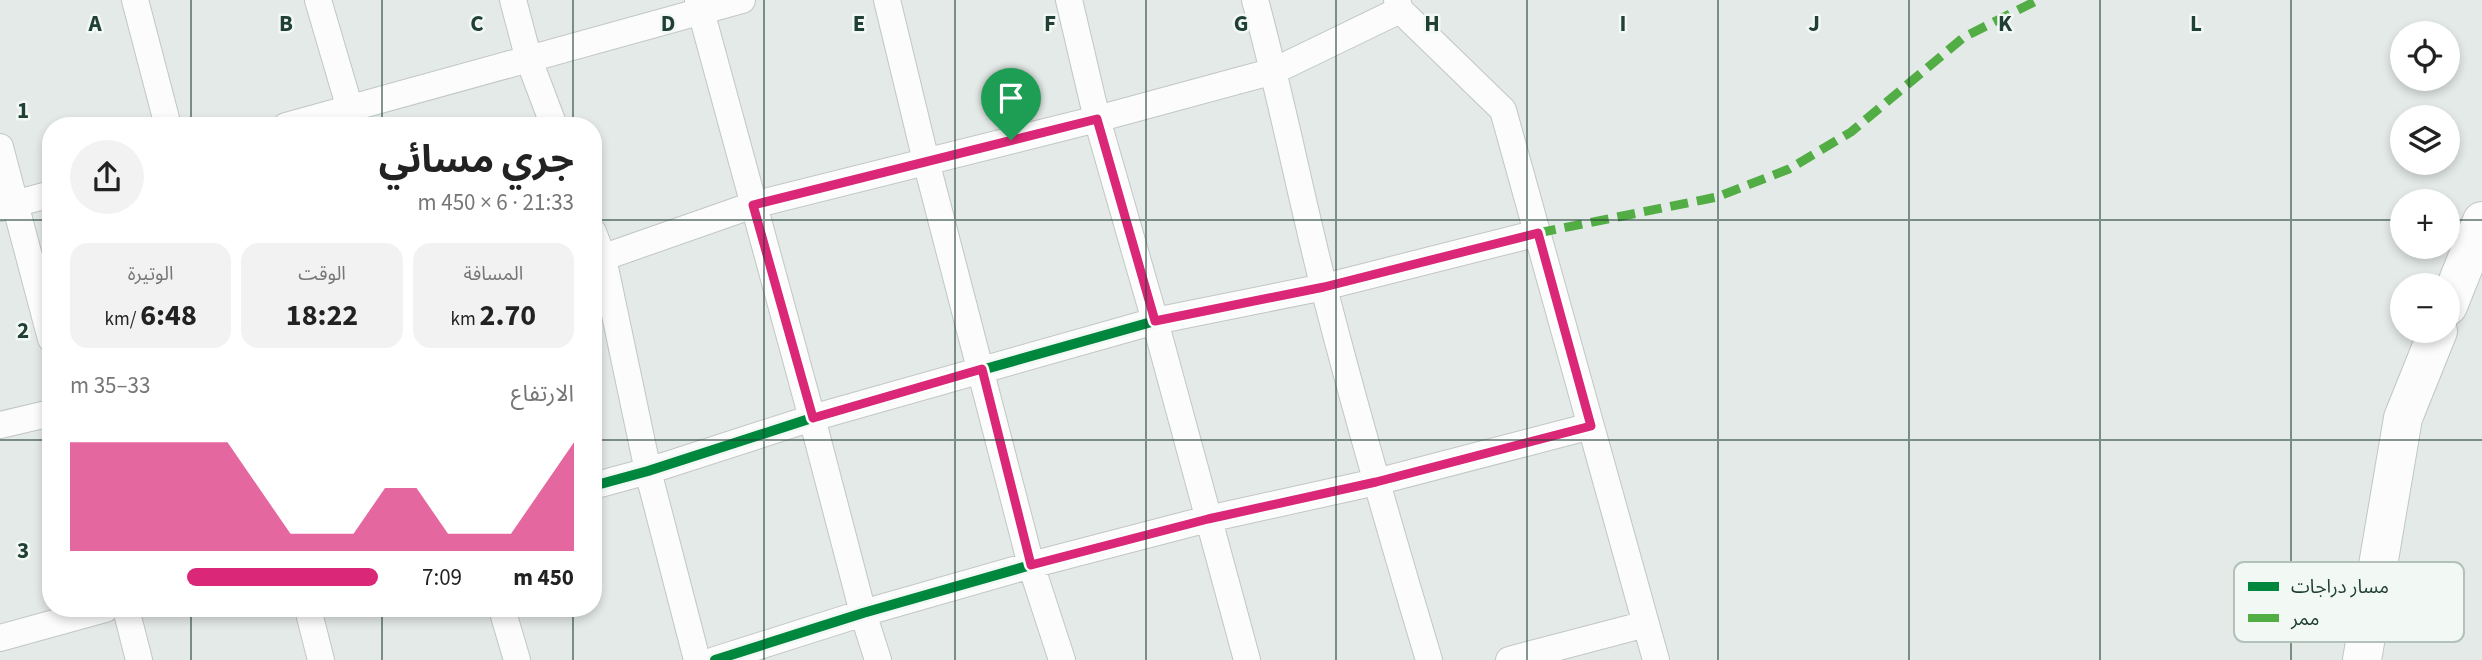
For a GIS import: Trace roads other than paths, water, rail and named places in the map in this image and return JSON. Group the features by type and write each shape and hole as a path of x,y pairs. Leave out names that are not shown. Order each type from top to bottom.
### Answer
{"main road":[{"path":"2460,276 2482,221"},
{"path":"2379,562 2403,418 2433,343"},
{"path":"2362,660 2365,642"}],"street":[{"path":"135,0 166,117"},
{"path":"318,0 352,117 700,6 742,0"},
{"path":"513,0 529,60 551,117"},
{"path":"887,0 1031,565 1062,660"},
{"path":"1069,0 1097,119 1247,660"},
{"path":"1255,0 1324,287 1376,482 1429,660"},
{"path":"602,259 753,205 1097,119 1274,71 1399,5 1503,110 1656,660"},
{"path":"700,6 813,418 863,613 878,660"},
{"path":"0,147 8,206 42,312"},
{"path":"8,206 42,197"},
{"path":"602,484 813,418 1155,321 1324,287 1538,233"},
{"path":"602,277 697,660"},
{"path":"0,425 42,415"},
{"path":"715,660 863,613 1031,565 1208,519 1376,482 1591,426"},
{"path":"0,638 76,617"},
{"path":"127,617 139,660"},
{"path":"310,617 321,660"},
{"path":"504,617 517,660"},
{"path":"1509,660 1646,624"}]}
